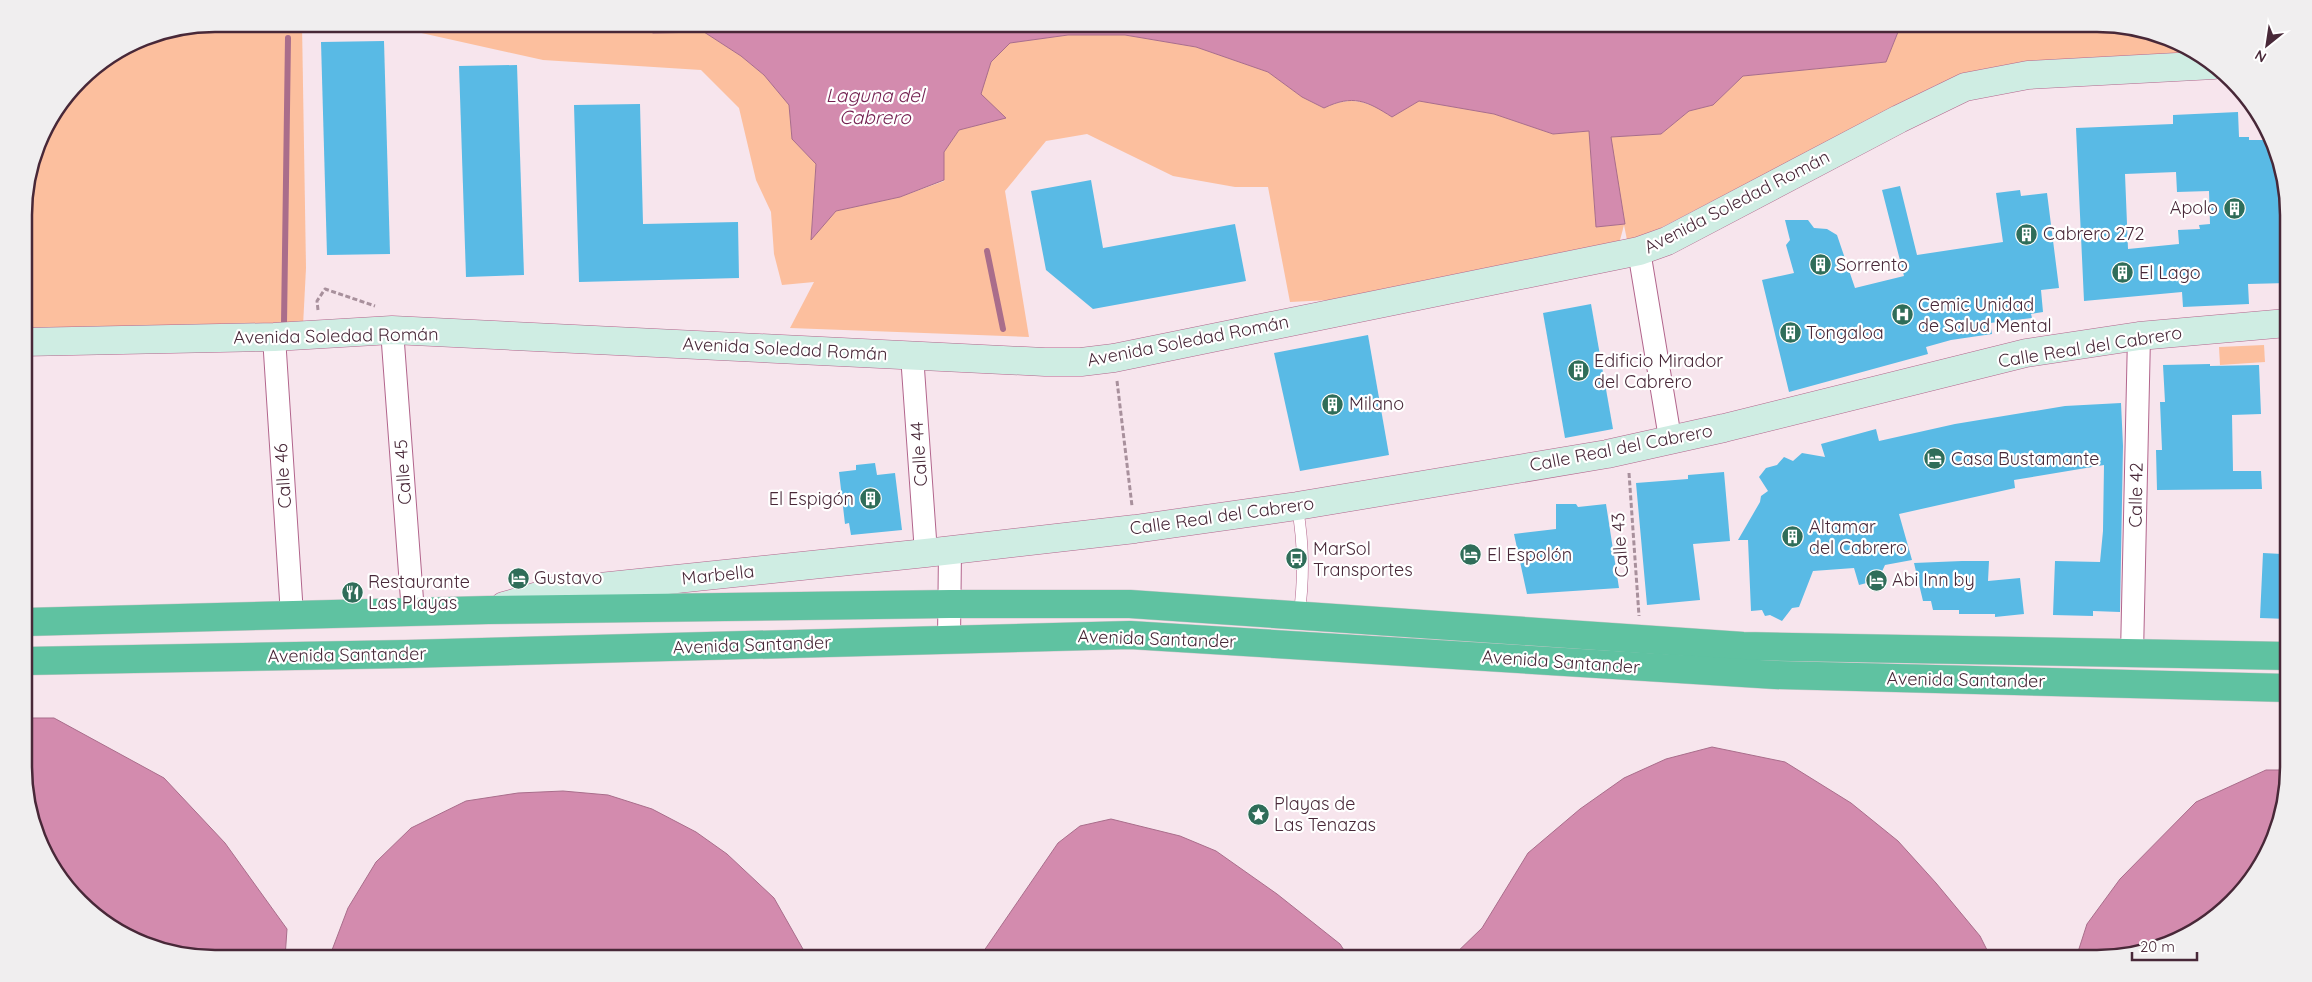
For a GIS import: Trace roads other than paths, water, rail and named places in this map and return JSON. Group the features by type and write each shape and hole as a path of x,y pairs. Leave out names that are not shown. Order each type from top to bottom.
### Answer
{"highway":[{"name":"Avenida Santander","path":"32,622 488,610 950,604 1130,604 1742,646 2280,656"},
{"name":"Avenida Santander","path":"32,661 406,654 1130,635 1775,676 2280,688"}],"street":[{"name":"Avenida Soledad Román","path":"32,342 274,338 392,330 1045,362 1081,362 1114,358 1639,251 1668,241 1899,119 1965,87 2028,75 2202,66"},
{"path":"1639,251 1670,438"},
{"name":"Calle Real del Cabrero","path":"938,552 1135,529 1297,506 1627,450 1670,438 1733,426 2026,353 2139,336 2280,324"},
{"name":"Calle 45","path":"392,330 413,613"},
{"name":"Calle 42","path":"2132,654 2139,336"},
{"name":"Calle 46","path":"274,338 292,615"},
{"name":"Calle 44","path":"912,355 938,552 950,604 950,639"},
{"name":"Marbella","path":"488,610 552,592 938,552"}],"lane":[{"path":"1297,506 1301,528 1303,583 1299,616"}],"water":[{"name":"Laguna del Cabrero","path":"651,32 704,32 653,33"},
{"name":"Laguna del Cabrero","path":"704,32 1898,32 1886,62 1743,76 1713,105 1689,111 1661,134 1611,137 1625,224 1596,227 1589,131 1553,134 1494,114 1419,101 1392,117 1360,101 1343,101 1324,108 1302,97 1268,72 1196,47 1125,35 1068,35 1010,43 991,62 981,94 1006,118 959,130 944,152 944,180 900,197 836,211 811,240 816,164 792,139 789,105 764,75 741,56"},
{"path":"32,718 54,718 164,778 225,843 287,929 286,950 192,948 146,936 104,912 70,878 46,836 34,790"},
{"path":"1712,747 1785,762 1851,803 1898,841 1980,936 1987,950 1459,950 1482,928 1528,853 1580,809 1624,778 1666,759"},
{"path":"2266,770 2280,770 2276,802 2266,836 2249,868 2226,896 2198,919 2166,936 2120,948 2079,950 2087,924 2120,879 2196,802"},
{"path":"563,791 608,795 652,809 696,832 727,854 774,898 803,950 332,950 348,908 376,862 411,828 466,801 518,793"},
{"path":"1111,819 1180,836 1216,851 1277,894 1340,944 1344,950 984,950 1058,843 1080,826"}],"waterway":[{"path":"284,324 288,38"},
{"path":"987,251 1003,329"}],"place":[{"name":"Apolo","path":"2234,208"},
{"name":"Cabrero 272","path":"2027,234"},
{"name":"Sorrento","path":"1820,265"},
{"name":"El Lago","path":"2123,273"},
{"name":"Cemic Unidad de Salud Mental","path":"1902,315"},
{"name":"Tongaloa","path":"1790,333"},
{"name":"Edificio Mirador del Cabrero","path":"1578,371"},
{"name":"Milano","path":"1333,404"},
{"name":"Casa Bustamante","path":"1935,459"},
{"name":"El Espigón","path":"870,499"},
{"name":"Altamar del Cabrero","path":"1793,537"},
{"name":"El Espolón","path":"1471,555"},
{"name":"MarSol Transportes","path":"1297,559"},
{"name":"Gustavo","path":"518,578"},
{"name":"Abi Inn by","path":"1876,580"},
{"name":"Restaurante Las Playas","path":"352,592"},
{"name":"Playas de Las Tenazas","path":"1258,814"}]}
